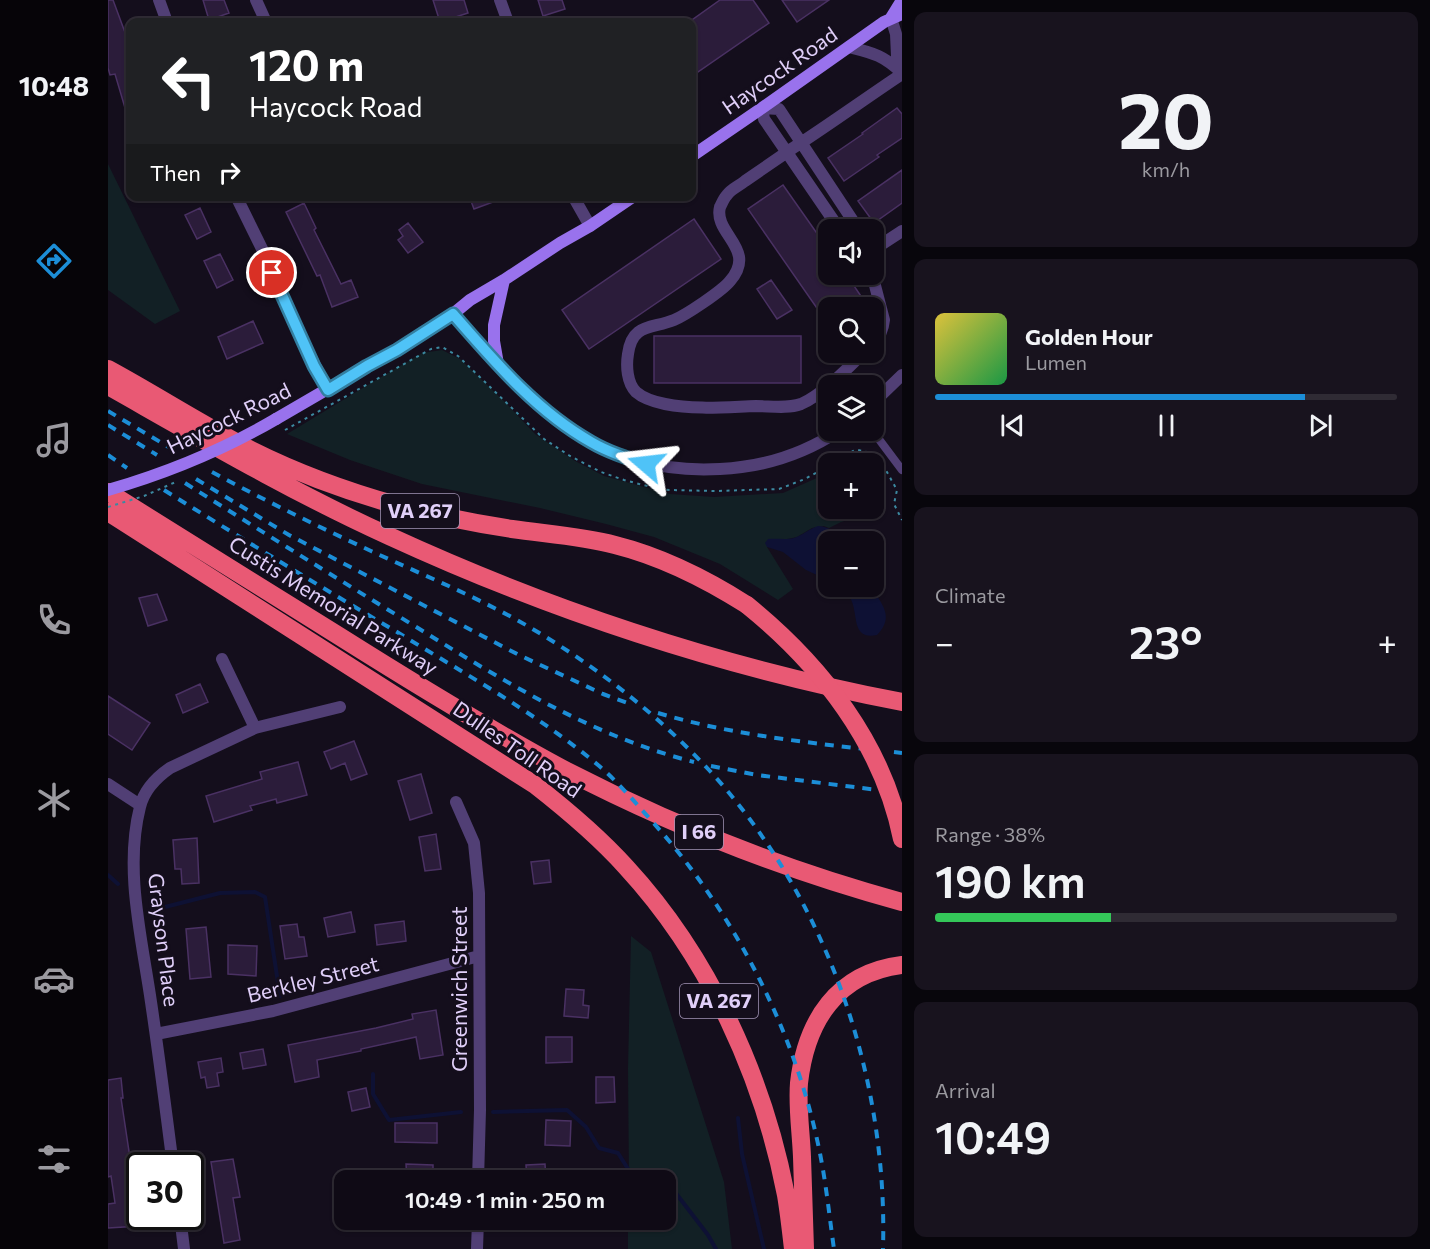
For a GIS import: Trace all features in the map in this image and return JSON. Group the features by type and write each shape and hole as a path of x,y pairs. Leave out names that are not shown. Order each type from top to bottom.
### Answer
{"highway":[{"name":"VA 267","path":"108,369 251,450 326,482 395,504 465,521 589,539 628,548 687,570 720,588 766,620 800,652 834,692 881,772 902,839"},
{"path":"108,386 307,496 396,539 494,581 671,644 762,670 902,702"},
{"name":"Custis Memorial Parkway","path":"108,491 458,711 562,768 686,827 811,874 902,902"},
{"name":"Dulles Toll Road","path":"108,512 535,785 574,816 628,869 659,906 699,965 744,1053 775,1147 786,1197 793,1249"},
{"path":"838,689 902,693"},
{"path":"805,1249 799,1100 801,1071 808,1044 818,1018 840,992 873,972 902,965"}],"main road":[{"name":"Haycock Road","path":"696,153 896,16 902,0"},
{"name":"Haycock Road","path":"108,491 201,458 276,420 397,350 453,314 470,300 627,201"},
{"path":"498,364 494,325 504,280"}],"street":[{"path":"159,0 166,18"},
{"path":"256,0 264,18"},
{"path":"500,0 507,18"},
{"path":"896,16 897,56 902,72"},
{"path":"849,47 877,54 902,72"},
{"path":"852,363 801,404 695,407 666,404 643,397 636,392 631,385 627,354 633,337 638,331 681,316 720,291 734,276 739,261 738,254 723,227 719,214 726,195 902,72"},
{"path":"833,219 764,119 762,108 779,109 852,219"},
{"path":"238,201 309,355 328,390"},
{"path":"576,201 590,226"},
{"path":"884,243 902,231"},
{"path":"453,314 538,406 568,428 601,447 646,464 693,470 728,469 781,459 823,441"},
{"path":"884,392 902,375"},
{"path":"222,659 255,728"},
{"name":"Grayson Place","path":"171,1152 136,902 134,855 140,805 150,786 170,768 255,728 340,706"},
{"path":"108,784 140,805"},
{"name":"Greenwich Street","path":"456,801 474,843 479,893 478,1170"},
{"name":"Berkley Street","path":"156,1034 273,1011 479,956"},
{"path":"182,1230 184,1249"},
{"path":"477,1249 478,1230"}],"lane":[{"path":"880,441 902,470"}],"path":[{"path":"285,430 431,349 442,347"},
{"path":"849,453 858,450 871,453"},
{"path":"884,469 897,490 894,504 902,520"},
{"path":"779,489 818,472"}],"shaded area":[{"path":"108,164 180,311 155,324 108,290"},
{"path":"442,350 460,359 535,434 575,461 604,476 670,494 714,497 783,493 818,477 818,519 851,519 829,528 824,526 812,528 797,537 767,547 793,589 778,600 720,564 654,537 540,508 422,484 350,460 287,434 422,353"},
{"path":"818,526 833,531 818,531 818,575 806,570 783,552 767,547 765,543 768,539 794,538"},
{"path":"849,597 877,597 886,616 877,635 869,636 860,631"},
{"path":"631,936 651,952 724,1182 732,1249 628,1249 628,1230 676,1230 676,1170 629,1170 628,1069"}],"building":[{"path":"108,0 113,0 126,35 126,111 115,74 110,75 108,68"},
{"path":"203,0 224,0 229,13 208,18"},
{"path":"433,0 464,0 468,13 452,18 439,18"},
{"path":"538,0 562,0 565,9 543,16"},
{"path":"720,0 753,0 769,23 696,73 695,18"},
{"path":"782,0 829,0 797,22"},
{"path":"897,108 902,114 902,138 844,181 828,158"},
{"path":"902,170 902,203 880,219 871,219 858,201"},
{"path":"783,185 818,235 818,285 853,285 862,297 818,297 818,310 748,209"},
{"path":"471,201 496,201 474,209"},
{"path":"304,203 316,228 314,230 341,284 351,280 358,297 332,307 320,275 317,276 286,212"},
{"path":"200,208 211,232 197,239 185,215"},
{"path":"694,219 721,259 589,349 562,310"},
{"path":"408,223 423,242 408,253 398,240 403,236 399,230"},
{"path":"220,254 233,280 217,288 204,261"},
{"path":"771,280 792,310 777,319 757,289"},
{"path":"253,321 263,343 227,359 218,337"},
{"path":"654,336 801,336 801,383 654,383"},
{"path":"157,594 167,620 148,626 139,598"},
{"path":"200,684 208,702 183,713 176,695"},
{"path":"108,696 150,723 132,750 108,734"},
{"path":"354,741 367,774 351,780 345,763 331,769 324,752"},
{"path":"298,762 307,795 277,803 276,799 250,806 252,810 214,822 206,796 262,779 260,772"},
{"path":"421,774 432,813 410,820 398,781"},
{"path":"436,834 441,869 425,871 419,837"},
{"path":"197,838 199,883 182,884 181,869 175,869 173,840"},
{"path":"549,860 551,882 534,884 531,862"},
{"path":"351,912 355,932 328,937 324,918"},
{"path":"404,921 406,941 377,945 375,925"},
{"path":"297,924 299,937 304,937 307,956 285,959 280,926"},
{"path":"206,927 211,977 190,979 186,929"},
{"path":"228,945 257,946 256,976 228,974"},
{"path":"566,989 584,990 583,1005 589,1006 588,1018 564,1016"},
{"path":"436,1010 443,1055 420,1059 416,1037 317,1060 319,1077 295,1082 288,1045 376,1028 413,1019 412,1014"},
{"path":"546,1037 572,1037 572,1062 546,1063"},
{"path":"263,1049 266,1065 243,1069 240,1053"},
{"path":"221,1058 223,1072 217,1073 219,1086 207,1088 205,1077 201,1078 198,1062"},
{"path":"596,1077 614,1077 615,1102 596,1103"},
{"path":"121,1078 123,1098 121,1098 129,1152 126,1152 126,1227 108,1228 108,1204 115,1203 111,1176 108,1177 108,1080"},
{"path":"366,1088 370,1107 352,1111 348,1092"},
{"path":"546,1120 571,1121 570,1146 545,1145"},
{"path":"395,1123 437,1123 437,1143 395,1142"},
{"path":"233,1159 240,1197 233,1198 240,1240 224,1243 211,1162"},
{"path":"406,1164 433,1165 433,1170 406,1170"},
{"path":"545,1164 545,1170 526,1170 526,1165"}],"waterway":[{"path":"108,875 118,884"},
{"path":"151,906 165,907 220,893 255,892 265,897 280,996"},
{"path":"373,1074 373,1094 389,1120 461,1112"},
{"path":"493,1112 567,1110 586,1127 599,1148 618,1153 629,1170"},
{"path":"738,1118 742,1154 764,1249"},
{"path":"676,1193 716,1249"}],"railway":[{"path":"108,411 172,449"},
{"path":"108,425 157,455"},
{"path":"108,455 127,468"},
{"path":"212,472 271,503 472,597 531,628 603,675 669,730 709,770 751,820 787,875 817,932 842,993 861,1055 875,1119 882,1184 883,1249"},
{"path":"196,479 289,535 519,655 603,694 633,705"},
{"path":"185,483 514,686 583,722 656,751 694,762"},
{"path":"164,490 525,711 598,765 650,819 710,895 760,980 780,1024 798,1070 812,1117 822,1164 834,1249"},
{"path":"658,713 734,731 864,749"},
{"path":"894,752 902,753"},
{"path":"711,766 757,775 878,790"}],"route":[{"path":"272,273 314,366 328,390 453,314 538,406 593,443 646,464"}]}
